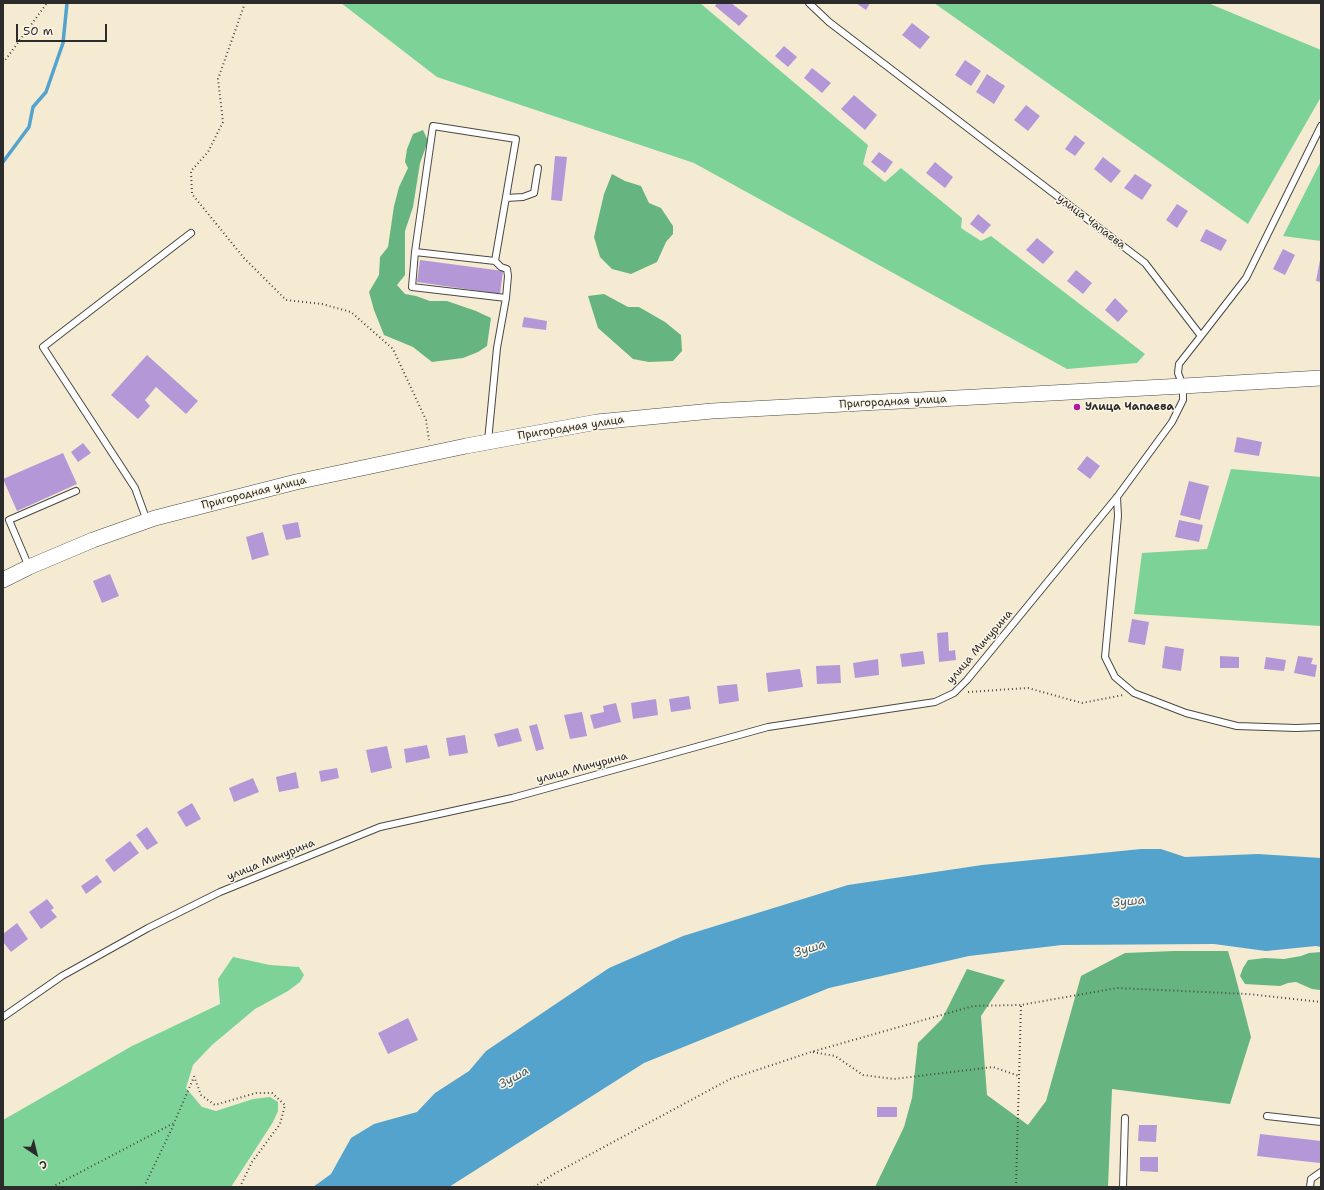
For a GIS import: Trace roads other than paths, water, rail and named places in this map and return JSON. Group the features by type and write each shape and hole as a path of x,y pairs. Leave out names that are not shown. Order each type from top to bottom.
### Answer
{"street":[{"path":"1183,386 1321,378"},
{"name":"Пригородная улица","path":"3,580 29,567 93,540 147,521 296,482 488,442 596,422 712,411 1183,386"}],"lane":[{"name":"улица Чапаева","path":"809,3 829,22 1145,263 1201,336"},
{"path":"495,261 516,139 433,126 415,252 412,287 506,298"},
{"path":"1183,386 1178,373 1179,364 1246,278 1321,126"},
{"path":"506,198 534,193 538,168"},
{"path":"147,521 135,488 43,347 191,233"},
{"path":"415,252 495,261 501,267 507,269 508,276 506,298 497,348 488,442"},
{"name":"улица Мичурина","path":"3,1017 62,976 148,928 220,892 380,827 512,798 768,727 935,702 954,693 967,680 1117,497 1172,422 1183,400 1183,386"},
{"path":"3,523 76,491"},
{"path":"1117,497 1118,516 1105,657 1115,677 1134,693 1186,713 1237,726 1296,728 1321,727"},
{"path":"9,520 29,567"},
{"path":"1266,1116 1321,1122"},
{"path":"1124,1118 1124,1187"},
{"path":"1310,1187 1311,1179 1321,1172"}],"water":[{"name":"Зуша","path":"1141,849 1161,849 1185,857 1258,854 1321,858 1321,947 1316,946 1266,951 1214,944 1062,945 969,956 829,988 644,1063 449,1187 313,1187 331,1174 351,1138 374,1124 417,1112 435,1093 469,1071 486,1051 609,968 683,936 848,885 982,865"}],"waterway":[{"path":"3,162 29,127 33,107 46,92 63,43 67,3"}],"place":[{"name":"Улица Чапаева","path":"1077,407"}]}
